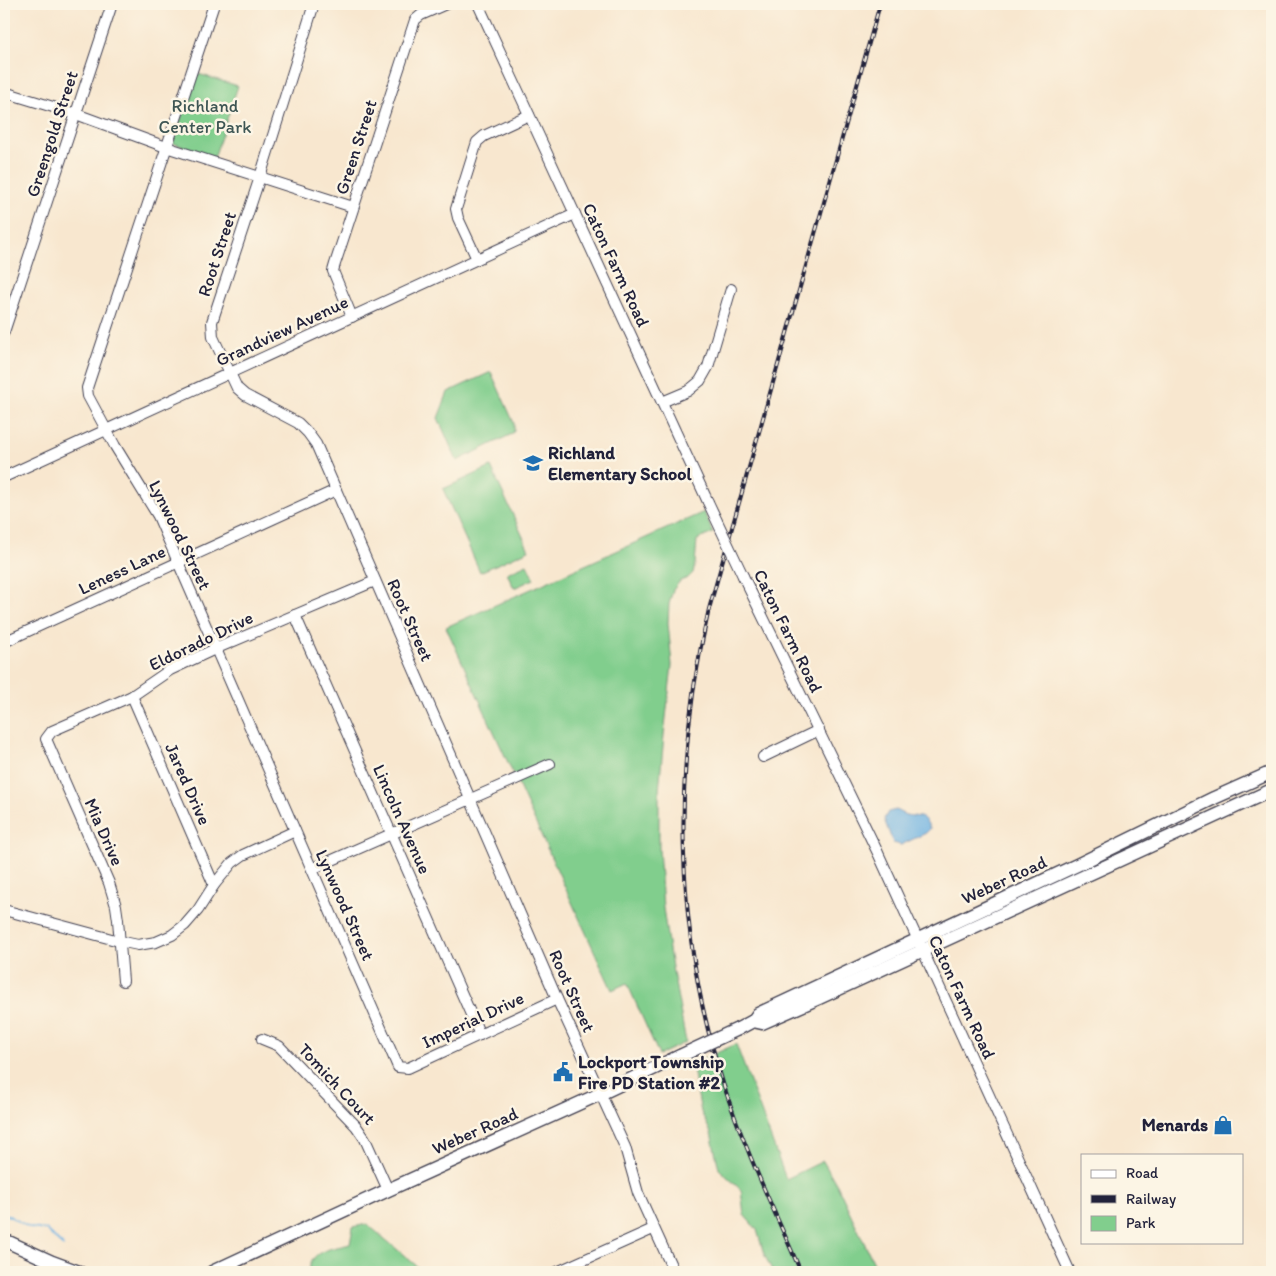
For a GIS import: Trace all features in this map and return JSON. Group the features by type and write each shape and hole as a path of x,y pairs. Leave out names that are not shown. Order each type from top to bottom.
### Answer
{"main road":[{"name":"Weber Road","path":"921,945 1077,865 1272,772"},
{"name":"Weber Road","path":"212,1272 738,1029 754,1021 758,1014 921,945 1272,790"},
{"path":"4,1240 50,1267 79,1272"}],"street":[{"name":"Greengold Street","path":"4,332 6,315 112,4"},
{"name":"Lynwood Street","path":"214,4 87,388 88,396 115,446 158,516 398,1067 402,1067"},
{"name":"Root Street","path":"314,4 212,322 213,337 237,388 245,395 298,424 316,444 557,999 625,1147 638,1193 674,1272"},
{"name":"Green Street","path":"352,317 333,271 415,20 421,15 446,4"},
{"name":"Caton Farm Road","path":"478,4 708,502 882,861 1070,1272"},
{"path":"4,92 76,114 166,147 353,207"},
{"path":"477,259 458,218 456,208 478,142 484,136 529,115"},
{"name":"Grandview Avenue","path":"4,478 575,214"},
{"path":"662,402 688,391 700,381 708,367 731,289"},
{"name":"Leness Lane","path":"4,642 336,490"},
{"name":"Eldorado Drive","path":"46,739 52,731 132,696 170,670 375,581"},
{"name":"Lincoln Avenue","path":"295,616 480,1035"},
{"name":"Jared Drive","path":"132,696 214,885"},
{"path":"763,757 818,730"},
{"name":"Mia Drive","path":"46,739 109,883 116,906 123,981"},
{"path":"312,870 550,764"},
{"path":"4,910 138,945 156,942 172,935 185,925 232,863 243,855 295,831"},
{"name":"Imperial Drive","path":"402,1067 408,1068 557,999"},
{"name":"Tomich Court","path":"262,1039 279,1046 356,1126 365,1138 388,1190"},
{"path":"557,1272 653,1228"}],"green space":[{"name":"Richland Center Park","path":"195,73 238,86 214,158 173,143"},
{"path":"491,372 514,423 514,431 512,434 457,461 438,418 448,392"},
{"path":"491,467 529,550 480,572 443,489"},
{"path":"704,512 713,533 697,540 693,573 688,578 680,581 673,590 669,604 668,623 672,665 659,791 659,848 663,908 686,1042 659,1055 627,983 612,990 446,627"},
{"path":"527,564 534,579 514,588 507,573"},
{"path":"736,1044 786,1179 823,1161 837,1185 878,1272 773,1272 764,1254 757,1230 744,1215 741,1190 719,1169 711,1133 701,1112 692,1064"},
{"path":"367,1224 424,1272 309,1272 310,1264 318,1254 350,1244 353,1227"}],"water":[{"path":"896,810 906,815 924,819 930,829 926,833 901,845 893,843 884,819 888,812"}],"waterway":[{"path":"4,1213 30,1228 46,1230 63,1246"}],"railway":[{"path":"801,1272 740,1131 723,1083 707,1025 695,966 687,907 684,848 684,788 697,668 709,609 880,4"}],"place":[{"name":"Richland Elementary School","path":"533,463"},
{"name":"Lockport Township Fire PD Station #2","path":"563,1072"},
{"name":"Menards","path":"1223,1125"}]}
